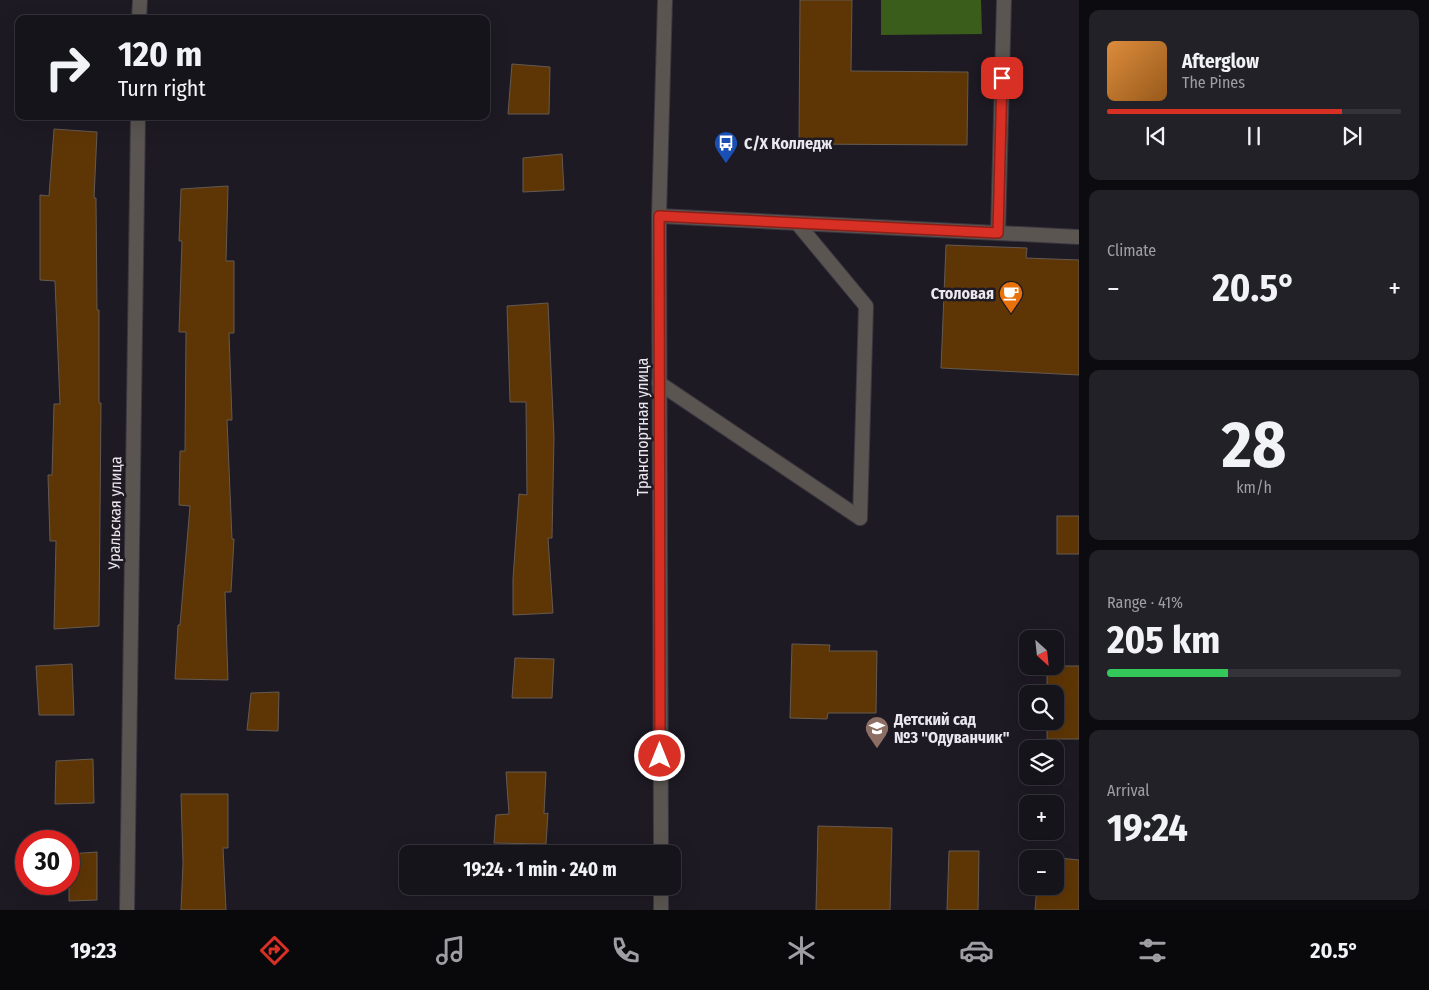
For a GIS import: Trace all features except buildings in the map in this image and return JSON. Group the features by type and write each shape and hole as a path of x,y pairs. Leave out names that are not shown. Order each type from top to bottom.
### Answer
{"street":[{"path":"139,15 140,0"},
{"name":"Транспортная улица","path":"661,845 659,216 665,0"},
{"path":"998,233 1004,0"},
{"name":"Уральская улица","path":"127,910 138,120"},
{"path":"659,216 1079,237"},
{"path":"659,382 860,518 866,306 797,223"},
{"path":"661,895 661,910"}],"green space":[{"path":"881,0 981,0 982,34 881,35"}],"place":[{"name":"С/Х Колледж","path":"726,164"},
{"name":"Столовая","path":"1011,314"},
{"name":"Детский сад №3 \"Одуванчик\"","path":"877,749"}],"route":[{"path":"660,756 659,216 998,233 1002,78"}]}
